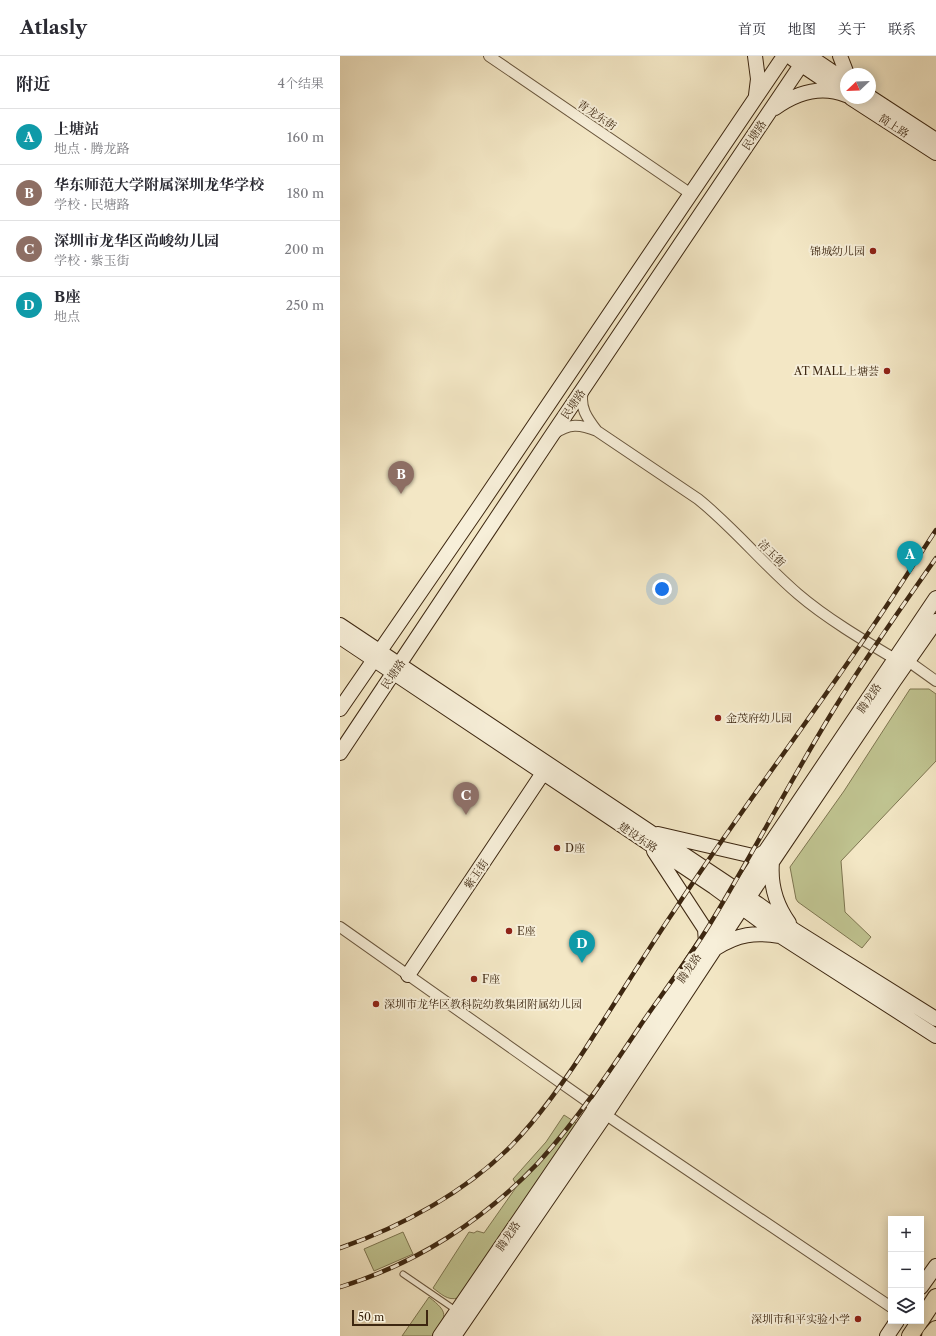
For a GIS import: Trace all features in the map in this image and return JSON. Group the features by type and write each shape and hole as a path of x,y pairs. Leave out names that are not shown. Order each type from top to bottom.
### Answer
{"main road":[{"path":"752,104 756,94 758,79 755,56"},
{"name":"民塘路","path":"340,709 477,510 784,56"},
{"path":"789,56 806,59 840,78"},
{"path":"840,56 845,68"},
{"name":"民塘路","path":"340,753 550,438 806,59"},
{"path":"806,59 840,90"},
{"path":"767,115 784,102 801,93 822,91 840,93"},
{"name":"简上路","path":"876,101 936,140"},
{"name":"简上路","path":"860,104 936,154"},
{"name":"腾龙路","path":"454,1336 601,1110 901,660 936,598"},
{"name":"腾龙路","path":"901,660 936,621"},
{"name":"建设东路","path":"340,624 376,655 741,899 788,934 936,1036"},
{"name":"建设东路","path":"340,638 376,655"},
{"name":"建设东路","path":"396,668 543,773 649,838"},
{"name":"紫玉街","path":"408,975 543,773"},
{"path":"649,838 753,856 769,857 771,880 788,934 752,934 711,945 705,929 649,838"},
{"name":"建设东路","path":"788,934 936,1019"},
{"name":"腾龙路","path":"440,1336 601,1110"},
{"path":"924,1283 936,1266"},
{"path":"924,1315 936,1297"},
{"path":"887,1336 895,1324"},
{"path":"910,1336 918,1324"},
{"path":"930,1336 936,1329"}],"street":[{"name":"青龙东街","path":"489,56 691,194"},
{"path":"586,385 583,392 582,404 586,416 597,431"},
{"path":"550,438 562,428 570,426 579,425 597,431"},
{"name":"洁玉街","path":"597,431 707,506 810,604 936,681"},
{"path":"340,927 601,1110 888,1305"}],"lane":[{"path":"404,1274 457,1311"}],"green space":[{"path":"910,689 929,689 936,694 936,761 841,861 845,912 871,937 862,948 798,902 796,899 790,867 844,791"},
{"path":"564,1115 578,1124 458,1298 451,1299 442,1295 433,1288 469,1232 474,1233 477,1231 484,1233 517,1186 513,1179 546,1142"},
{"path":"403,1232 413,1254 374,1271 364,1249"},
{"path":"429,1297 440,1307 444,1315 433,1336 402,1336"}],"railway":[{"path":"340,1248 386,1230 409,1219 453,1193 493,1163 511,1146 546,1106 587,1047 698,875 848,662 936,530"},
{"path":"340,1287 395,1266 422,1253 472,1221 517,1184 538,1163 566,1130 605,1077 702,937 836,706 872,650 936,558"}],"place":[{"name":"锦城幼儿园","path":"873,251"},
{"name":"AT MALL上塘荟","path":"887,371"},
{"name":"华东师范大学附属深圳龙华学校","path":"401,494"},
{"name":"上塘站","path":"910,574"},
{"name":"金茂府幼儿园","path":"718,718"},
{"name":"深圳市龙华区尚峻幼儿园","path":"466,815"},
{"name":"D座","path":"557,848"},
{"name":"E座","path":"509,931"},
{"name":"B座","path":"582,963"},
{"name":"F座","path":"474,979"},
{"name":"深圳市龙华区教科院幼教集团附属幼儿园","path":"376,1004"},
{"name":"深圳市和平实验小学","path":"858,1319"}]}
